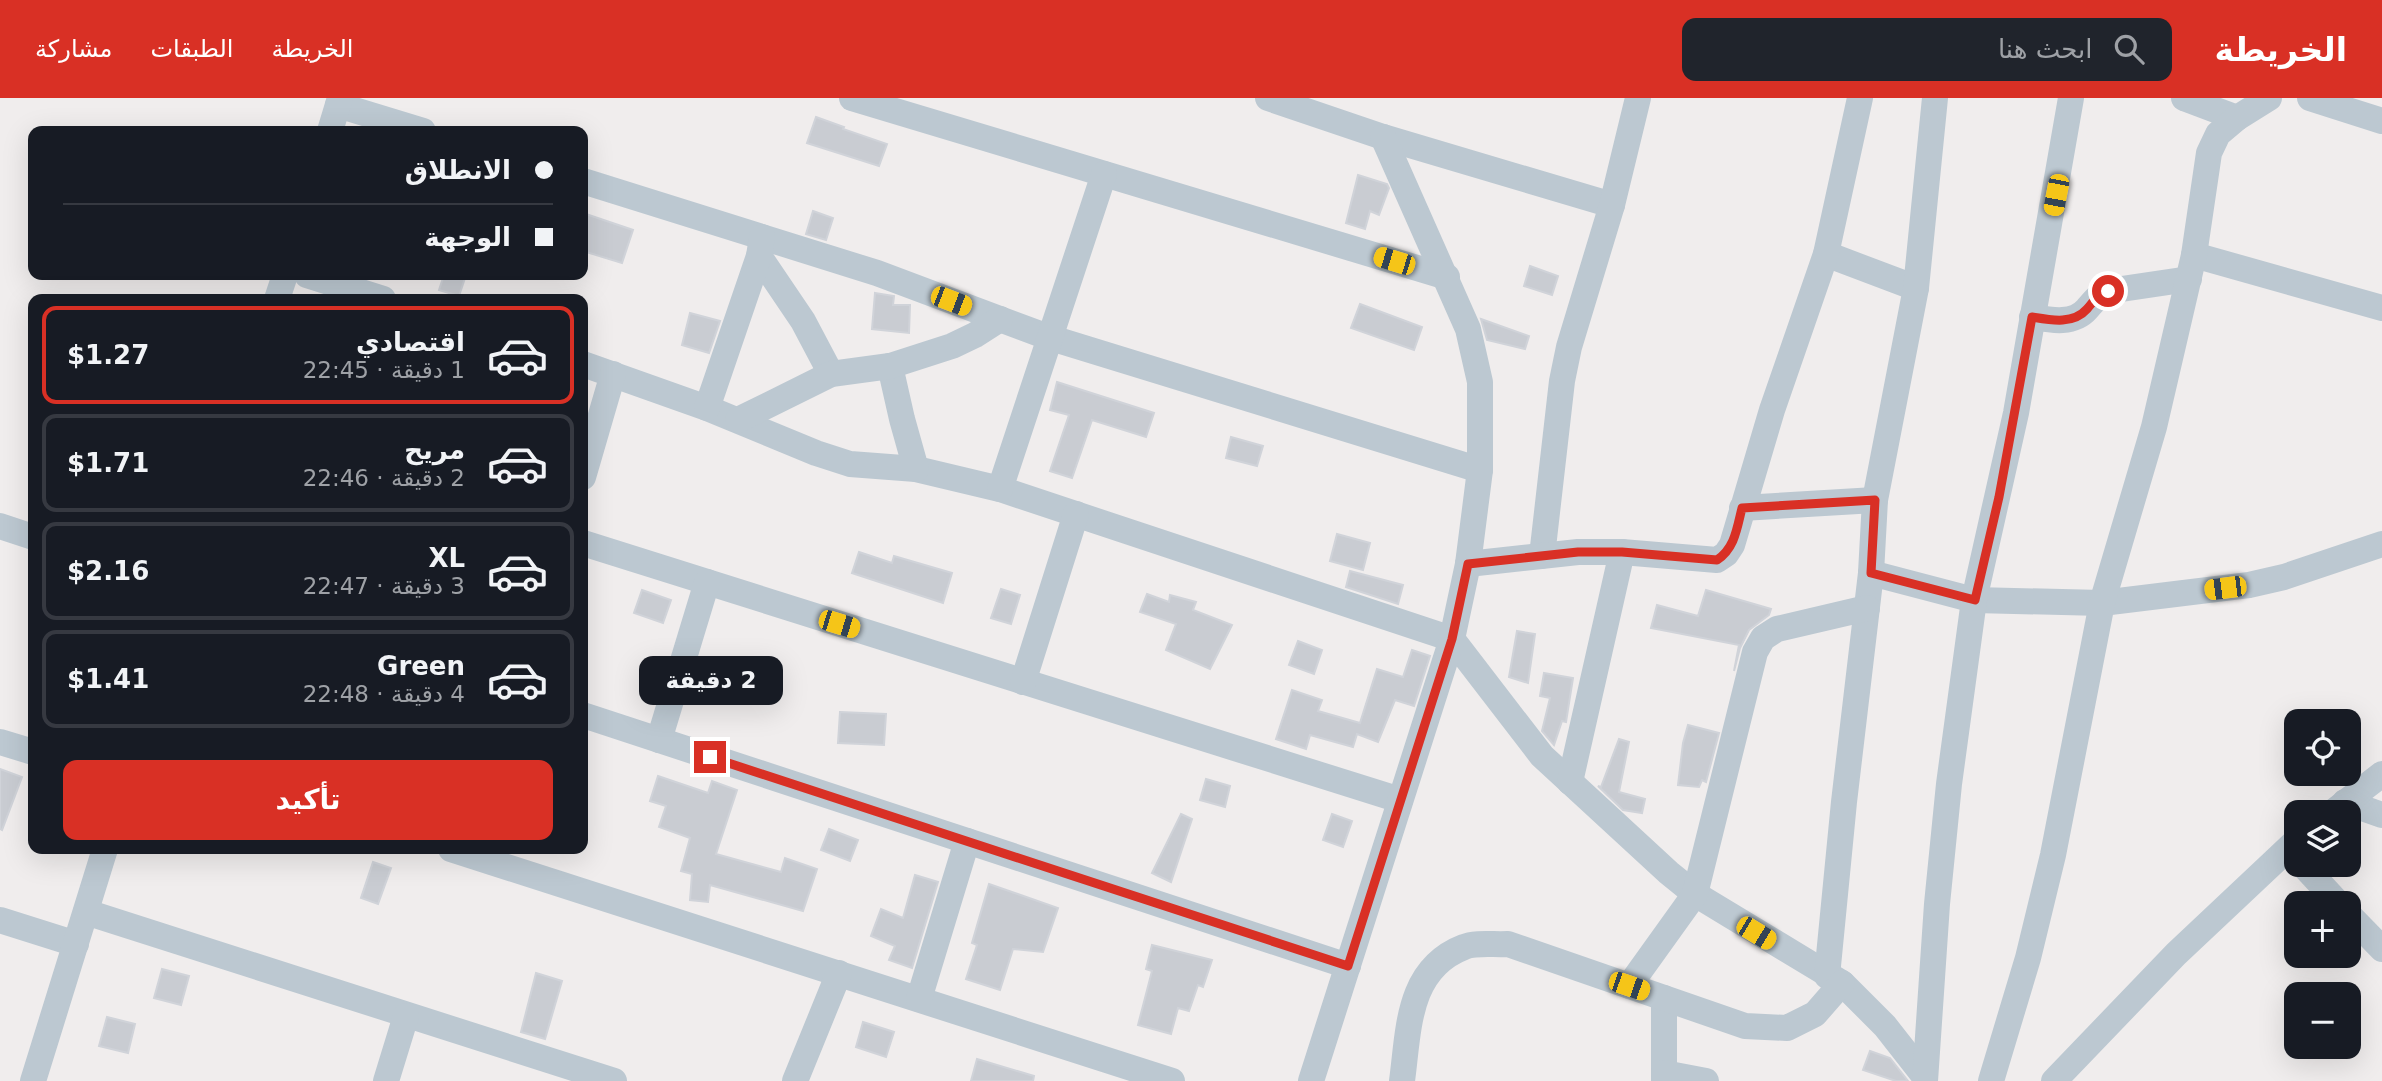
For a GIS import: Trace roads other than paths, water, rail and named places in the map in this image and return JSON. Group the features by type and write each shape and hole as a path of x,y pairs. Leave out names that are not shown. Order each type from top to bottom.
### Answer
{"street":[{"path":"852,98 1447,277"},
{"path":"1268,98 1305,104 1383,136 1612,205"},
{"path":"1542,556 1562,381 1569,347 1612,205 1638,98"},
{"path":"1468,564 1578,552 1622,552 1717,560 1726,554 1732,545 1772,410 1826,254 1860,98"},
{"path":"1402,1081 1412,1004 1432,966 1466,946 1508,944 1745,1026 1787,1028 1815,1014 1835,980 1844,802 1871,573 1875,500 1916,288 1935,98"},
{"path":"1925,1079 1937,904 1949,784 1975,600 2006,461 2056,195 2071,98"},
{"path":"2184,98 2236,118"},
{"path":"1991,1081 2028,958 2053,855 2102,603 2154,427 2191,267 2209,153 2218,134 2236,118 2269,98"},
{"path":"2310,98 2382,121"},
{"path":"332,126 339,102 409,126"},
{"path":"1311,1081 1452,639 1468,564 1480,470 1480,382 1468,329 1383,136"},
{"path":"999,489 1104,174"},
{"path":"588,183 761,246 877,274 1048,337 1480,470"},
{"path":"761,246 831,374"},
{"path":"707,408 761,246"},
{"path":"1826,254 1916,288"},
{"path":"2032,317 2065,320 2086,310 2099,295 2108,291 2191,267 2382,308"},
{"path":"323,280 367,294"},
{"path":"738,420 831,374 890,366 952,346 1000,319"},
{"path":"588,366 707,408 816,453 850,464 916,469 999,489 1452,639 1542,756 1695,894 1835,980 1885,1026 1925,1079"},
{"path":"890,366 916,469"},
{"path":"588,460 613,374"},
{"path":"1742,508 1875,500"},
{"path":"1023,682 1076,514"},
{"path":"0,526 28,535"},
{"path":"1871,573 1975,600 2102,603 2249,585 2284,577 2382,544"},
{"path":"588,545 1400,800"},
{"path":"1570,782 1622,552"},
{"path":"659,740 707,582"},
{"path":"1629,986 1695,894 1755,652 1763,638 1777,629 1867,608"},
{"path":"588,717 1348,966"},
{"path":"0,742 28,750"},
{"path":"2348,800 2382,774"},
{"path":"2361,811 2382,815"},
{"path":"919,999 967,841"},
{"path":"41,1079 76,944 103,854"},
{"path":"468,854 1171,1081"},
{"path":"2054,1081 2176,954 2284,862"},
{"path":"2316,877 2328,891"},
{"path":"86,912 614,1081"},
{"path":"0,920 76,944"},
{"path":"2361,927 2382,949"},
{"path":"795,1081 839,973"},
{"path":"1664,998 1664,1077 1706,1081"},
{"path":"386,1081 406,1016"}]}
